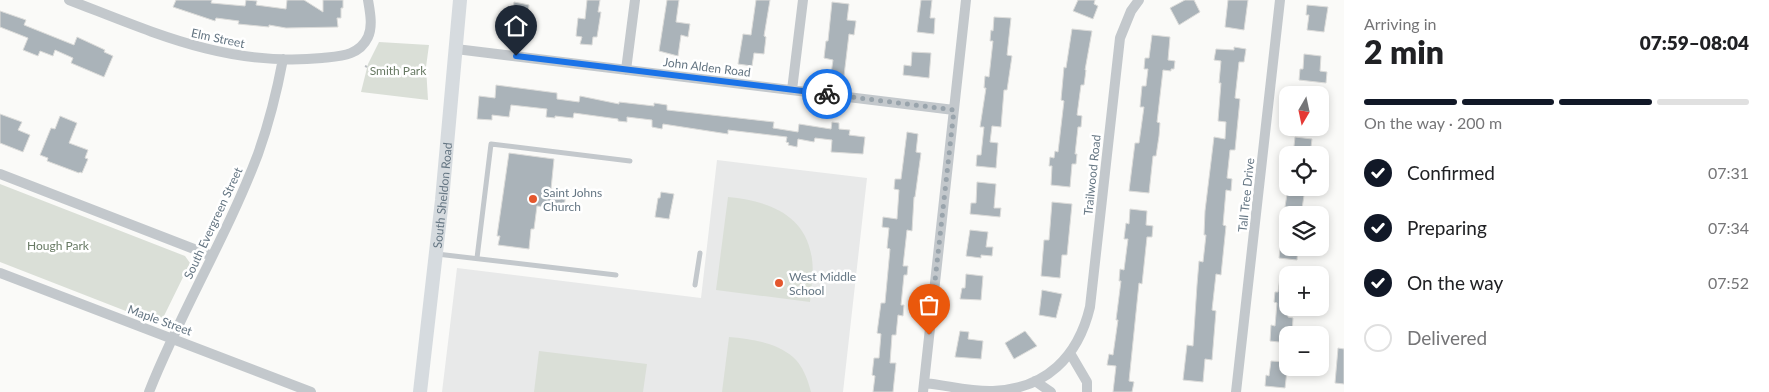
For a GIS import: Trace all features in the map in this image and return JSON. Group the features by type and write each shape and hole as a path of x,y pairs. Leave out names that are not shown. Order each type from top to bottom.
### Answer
{"main road":[{"name":"South Sheldon Road","path":"420,392 436,254 460,0"}],"street":[{"name":"Elm Street","path":"69,0 171,40 198,48 258,58 310,59 345,56 364,43 370,30 368,0"},
{"path":"626,70 635,0"},
{"path":"792,90 803,0"},
{"path":"924,388 966,0"},
{"name":"Trailwood Road","path":"924,388 992,391 1010,389 1035,381 1055,369 1070,353 1083,330 1090,307 1120,38 1131,10 1138,0"},
{"name":"Tall Tree Drive","path":"1236,392 1280,0"},
{"name":"John Alden Road","path":"456,49 954,110"},
{"name":"South Evergreen Street","path":"149,392 242,193 258,153 272,107 283,58"},
{"path":"0,174 212,256"},
{"name":"Maple Street","path":"0,272 312,392"},
{"path":"1070,353 1087,382 1087,392"},
{"path":"1035,381 1051,392"}],"lane":[{"path":"477,258 491,144 630,161"},
{"path":"695,285 700,253"},
{"path":"436,254 616,275"}],"path":[{"path":"364,66 392,77"}],"shaded area":[{"name":"West Middle School","path":"717,160 867,178 843,392 442,392 457,268 701,298"}],"green space":[{"name":"Smith Park","path":"379,42 429,45 426,67 428,100 361,92 368,64"},
{"name":"Hough Park","path":"0,184 185,256 190,263 161,322 154,322 0,262"},
{"path":"728,197 757,202 771,207 783,213 802,231 812,259 813,276 810,302 716,290"},
{"path":"729,337 763,342 786,352 797,361 802,369 811,392 722,392"},
{"path":"539,351 647,364 643,392 534,392"}],"building":[{"path":"176,0 212,0 211,3 245,6 246,0 257,1 256,5 286,9 287,0 304,0 323,12 323,0 343,0 343,8 341,8 341,18 337,18 338,27 286,28 269,25 269,27 238,24 239,21 216,18 215,21 173,7"},
{"path":"587,0 600,0 598,12 601,12 597,37 593,37 592,45 580,44 582,37 576,36 578,18 585,19"},
{"path":"667,0 679,0 676,22 690,24 688,37 681,35 678,56 659,51"},
{"path":"756,0 770,0 764,36 766,37 764,54 754,53 752,66 738,64 743,34 751,35"},
{"path":"921,0 932,0 930,18 935,18 934,34 917,32"},
{"path":"1078,0 1095,0 1094,4 1098,6 1093,19 1073,11"},
{"path":"1185,0 1194,0 1200,12 1179,25 1170,8"},
{"path":"1228,0 1248,0 1244,30 1225,27"},
{"path":"514,2 529,5 528,14 534,15 531,36 512,35 512,29 510,29"},
{"path":"832,2 849,4 847,20 856,21 854,35 849,34 844,76 831,74 833,60 824,58 826,41 828,41"},
{"path":"1307,5 1328,7 1324,32 1307,30 1309,15 1306,15"},
{"path":"0,11 26,20 24,25 74,45 77,37 105,50 104,52 113,56 104,77 71,63 73,58 55,50 53,56 40,51 38,56 23,50 28,38 0,27"},
{"path":"994,17 1011,18 1007,55 1012,56 1007,90 1004,90 1001,127 992,126 990,142 998,143 996,168 976,166 977,155 981,155 984,127 980,127 986,88 984,88 985,76 989,77 993,41 990,41"},
{"path":"1072,29 1092,31 1084,85 1081,85 1077,115 1082,116 1081,127 1078,127 1075,154 1077,154 1076,164 1072,164 1070,187 1051,185 1052,166 1049,166 1050,157 1054,158 1055,151 1058,152 1064,101 1061,100 1064,67 1066,68"},
{"path":"1152,35 1170,37 1168,60 1175,61 1174,69 1171,69 1171,71 1163,70 1157,122 1160,123 1159,136 1156,156 1153,156 1149,193 1129,191 1135,143 1139,143 1144,107 1140,107 1142,86 1146,86 1148,69 1144,69 1145,58 1149,58"},
{"path":"1234,47 1246,49 1244,62 1239,62 1235,98 1240,99 1235,150 1230,150 1227,178 1232,179 1231,191 1226,190 1223,225 1226,226 1221,275 1216,274 1212,310 1216,311 1212,360 1205,359 1203,382 1183,380 1187,345 1193,346 1199,261 1203,262 1206,235 1204,235 1205,211 1214,137 1225,139 1226,122 1218,121 1221,61 1214,60 1216,49 1234,50"},
{"path":"912,52 931,53 929,78 903,75 904,65 911,66"},
{"path":"1304,54 1321,56 1320,71 1327,72 1326,83 1299,80 1300,69 1303,69"},
{"path":"496,85 557,93 557,99 579,102 580,96 619,104 619,102 654,106 654,103 667,105 667,110 774,122 773,128 798,132 799,124 831,129 832,122 839,123 839,129 850,130 849,135 865,137 863,154 831,152 832,140 815,138 814,142 798,139 797,147 788,145 789,143 786,142 787,137 728,130 728,134 663,124 662,129 652,127 652,120 627,117 627,122 574,113 573,118 546,117 547,109 511,105 509,117 492,115 492,120 477,119 479,96 495,98"},
{"path":"0,114 22,122 18,130 30,135 23,152 0,143"},
{"path":"60,116 77,123 69,143 88,150 85,158 88,159 82,173 47,161 48,158 40,155 51,128 55,129"},
{"path":"907,132 918,134 916,152 921,153 914,197 912,231 907,230 903,266 908,266 907,275 904,275 901,305 904,305 903,316 898,315 896,335 892,335 890,363 896,363 893,392 873,392 875,376 872,375 874,358 879,358 881,334 877,333 881,303 885,303 890,249 887,248 889,228 882,227 883,217 897,219 899,190 894,189 895,179 901,179"},
{"path":"1295,137 1312,139 1311,146 1294,146"},
{"name":"Saint Johns Church","path":"509,153 554,159 551,189 566,191 564,209 537,206 534,229 531,229 529,249 498,245 500,236 497,236"},
{"path":"977,182 996,184 994,208 1001,208 1000,217 970,214 971,203 976,203"},
{"path":"661,192 674,194 669,219 655,217 658,198 660,198"},
{"path":"1287,196 1304,196 1302,206 1285,206"},
{"path":"1052,202 1072,204 1067,255 1062,255 1060,278 1041,276 1044,240 1049,240"},
{"path":"1130,209 1147,211 1146,225 1153,226 1152,237 1147,237 1142,284 1139,283 1129,381 1134,382 1132,392 1113,392 1116,366 1107,365 1109,354 1113,355 1118,320 1116,320 1121,281 1119,281 1120,269 1124,270 1128,239 1124,239 1126,223 1129,224"},
{"path":"970,230 988,232 986,247 993,247 992,256 981,255 981,258 966,256"},
{"path":"1279,256 1297,256 1297,260 1279,258"},
{"path":"966,274 983,276 981,300 960,299 962,288 965,288"},
{"path":"1279,284 1279,316 1293,318 1293,326 1279,326 1279,342 1270,341 1271,325 1275,326 1277,303 1274,302 1275,292 1278,292"},
{"path":"1042,290 1062,294 1056,318 1039,315"},
{"path":"960,331 969,332 968,339 983,341 981,359 955,357"},
{"path":"1025,331 1037,346 1014,359 1005,343"},
{"path":"1338,348 1344,349 1344,384 1335,383"},
{"path":"1271,361 1279,361 1279,376 1286,376 1285,388 1265,386 1266,375 1269,376"}],"way so far":[{"path":"827,94 954,110 929,335"}],"place":[{"name":"Saint Johns Church","path":"533,199"},
{"name":"West Middle School","path":"779,283"}],"route":[{"path":"516,56 827,94"}]}
